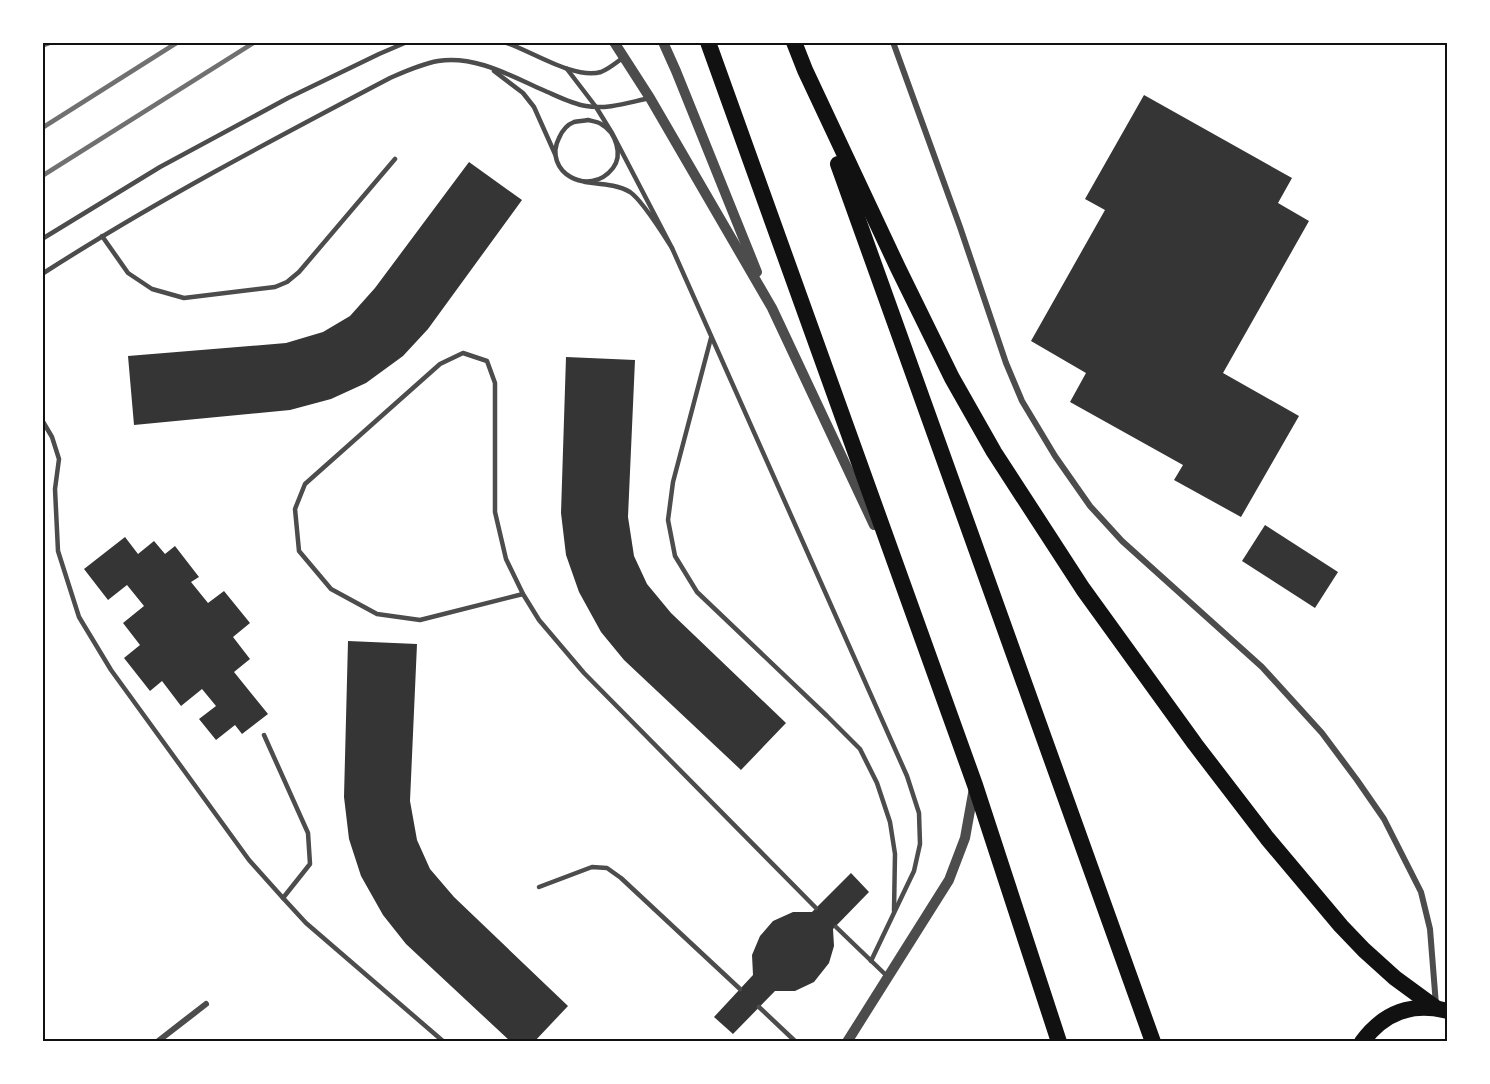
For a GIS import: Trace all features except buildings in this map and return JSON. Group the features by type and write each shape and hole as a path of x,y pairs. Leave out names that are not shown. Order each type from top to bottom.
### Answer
{"highway":[{"path":"708,42 975,785 1059,1042"},
{"path":"794,42 1153,1042"},
{"path":"805,70 952,378 994,452 1083,589 1195,744 1326,908 1364,950 1395,978 1442,1010"},
{"path":"1362,1042 1373,1028 1402,1010 1419,1007 1442,1010"}],"street":[{"path":"614,42 650,98 772,308"},
{"path":"663,42 772,308 903,586"},
{"path":"892,42 960,227 1006,363 1022,401 1055,456 1090,506 1122,541 1262,667 1322,733 1384,819 1421,892 1430,928 1442,1010"},
{"path":"847,1042 949,880 965,838 975,785"},
{"path":"157,1042 206,1004"}],"lane":[{"path":"42,239 160,167 288,98 407,42"},
{"path":"504,42 567,69 586,74 602,72 624,57"},
{"path":"42,274 189,186 390,78 422,65 440,61 460,61 487,66 584,106 610,106 650,98"},
{"path":"487,66 523,93 541,123 561,169 571,178 615,186 630,192 640,202 672,248"},
{"path":"567,69 596,107 612,133 672,248 907,776 919,813 920,844 914,871 871,960"},
{"path":"555,156 556,142 563,129 574,122 588,120 602,124 612,133 617,146 617,162 598,180 585,182"},
{"path":"102,236 128,273 152,290 184,298 275,287 287,282 299,272 395,159"},
{"path":"712,337 673,482 668,520 675,556 697,592 860,749 877,783 890,822 895,854 894,913"},
{"path":"523,594 420,620 377,614 331,589 299,551 295,509 305,484 440,364 463,353 487,362 495,383 495,512 506,559 539,620 584,673 816,908"},
{"path":"42,420 52,437 59,459 55,489 58,552 80,617 111,670 210,809 249,860 283,898 306,923 444,1042"},
{"path":"264,735 308,833 310,864 283,898"},
{"path":"539,887 592,867 607,868 621,878 740,989"},
{"path":"836,927 888,977"},
{"path":"759,1007 796,1042"}],"railway":[{"path":"42,46 52,42"},
{"path":"42,128 178,42"},
{"path":"42,176 255,42"}]}
